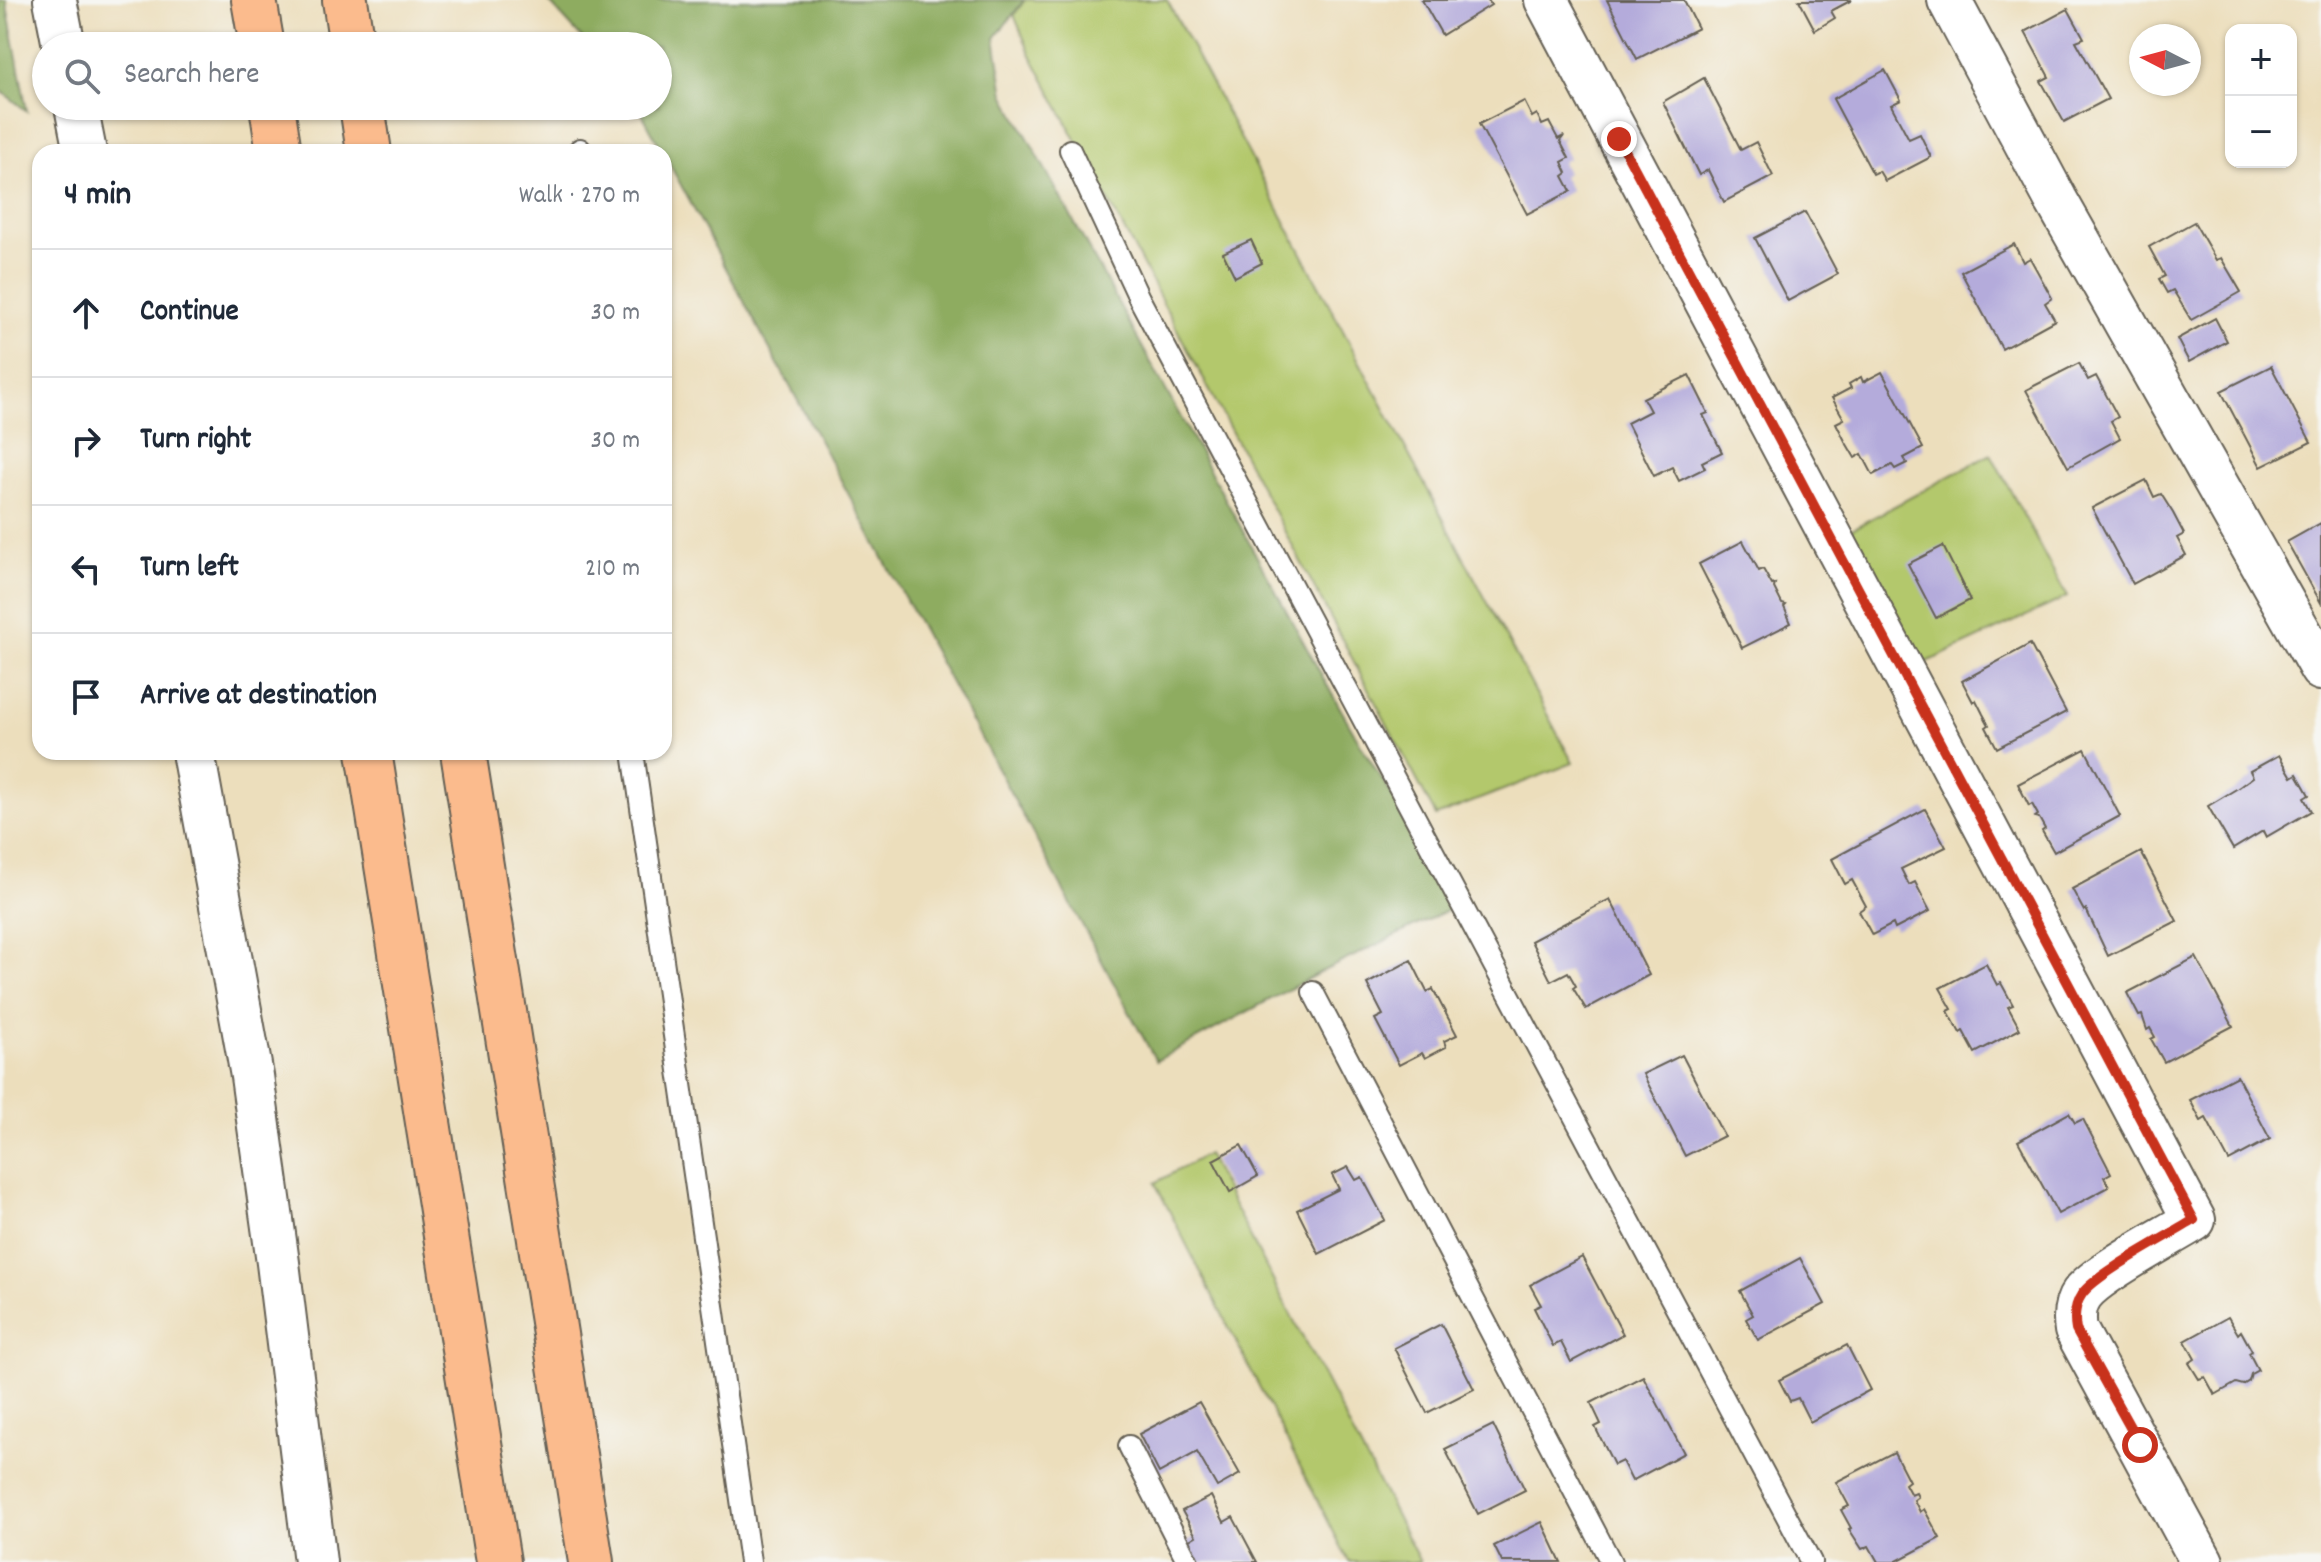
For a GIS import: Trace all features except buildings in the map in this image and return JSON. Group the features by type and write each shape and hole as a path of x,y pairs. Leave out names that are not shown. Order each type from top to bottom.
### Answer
{"highway":[{"path":"254,0 260,32"},
{"path":"345,0 350,32"},
{"path":"274,120 278,144"},
{"path":"370,760 498,1562"},
{"path":"464,760 591,1562"}],"street":[{"path":"55,0 61,32"},
{"path":"1546,0 2194,1220 2097,1279 2080,1296 2074,1318 2076,1330 2202,1562"},
{"path":"1949,0 2056,200 2321,669"},
{"path":"79,120 83,144"},
{"path":"194,760 252,1076 315,1562"}],"lane":[{"path":"1070,150 1139,298 1811,1562"},
{"path":"634,760 750,1562"},
{"path":"1313,992 1611,1562"},
{"path":"1129,1446 1188,1562"}],"green space":[{"path":"0,0 6,0 27,111 0,90"},
{"path":"547,0 1024,0 995,38 1004,94 1327,685 1411,825 1450,909 1319,973 1156,1061 672,169 672,144 659,144 646,120 672,120 672,32 576,32"},
{"path":"1025,0 1167,0 1573,763 1436,816 1030,53 1014,15"},
{"path":"1991,454 2067,597 1921,665 1850,530"},
{"path":"1207,1154 1420,1562 1349,1562 1155,1183"}],"route":[{"path":"1619,139 2194,1220 2097,1279 2080,1296 2074,1318 2076,1330 2140,1445"}]}
